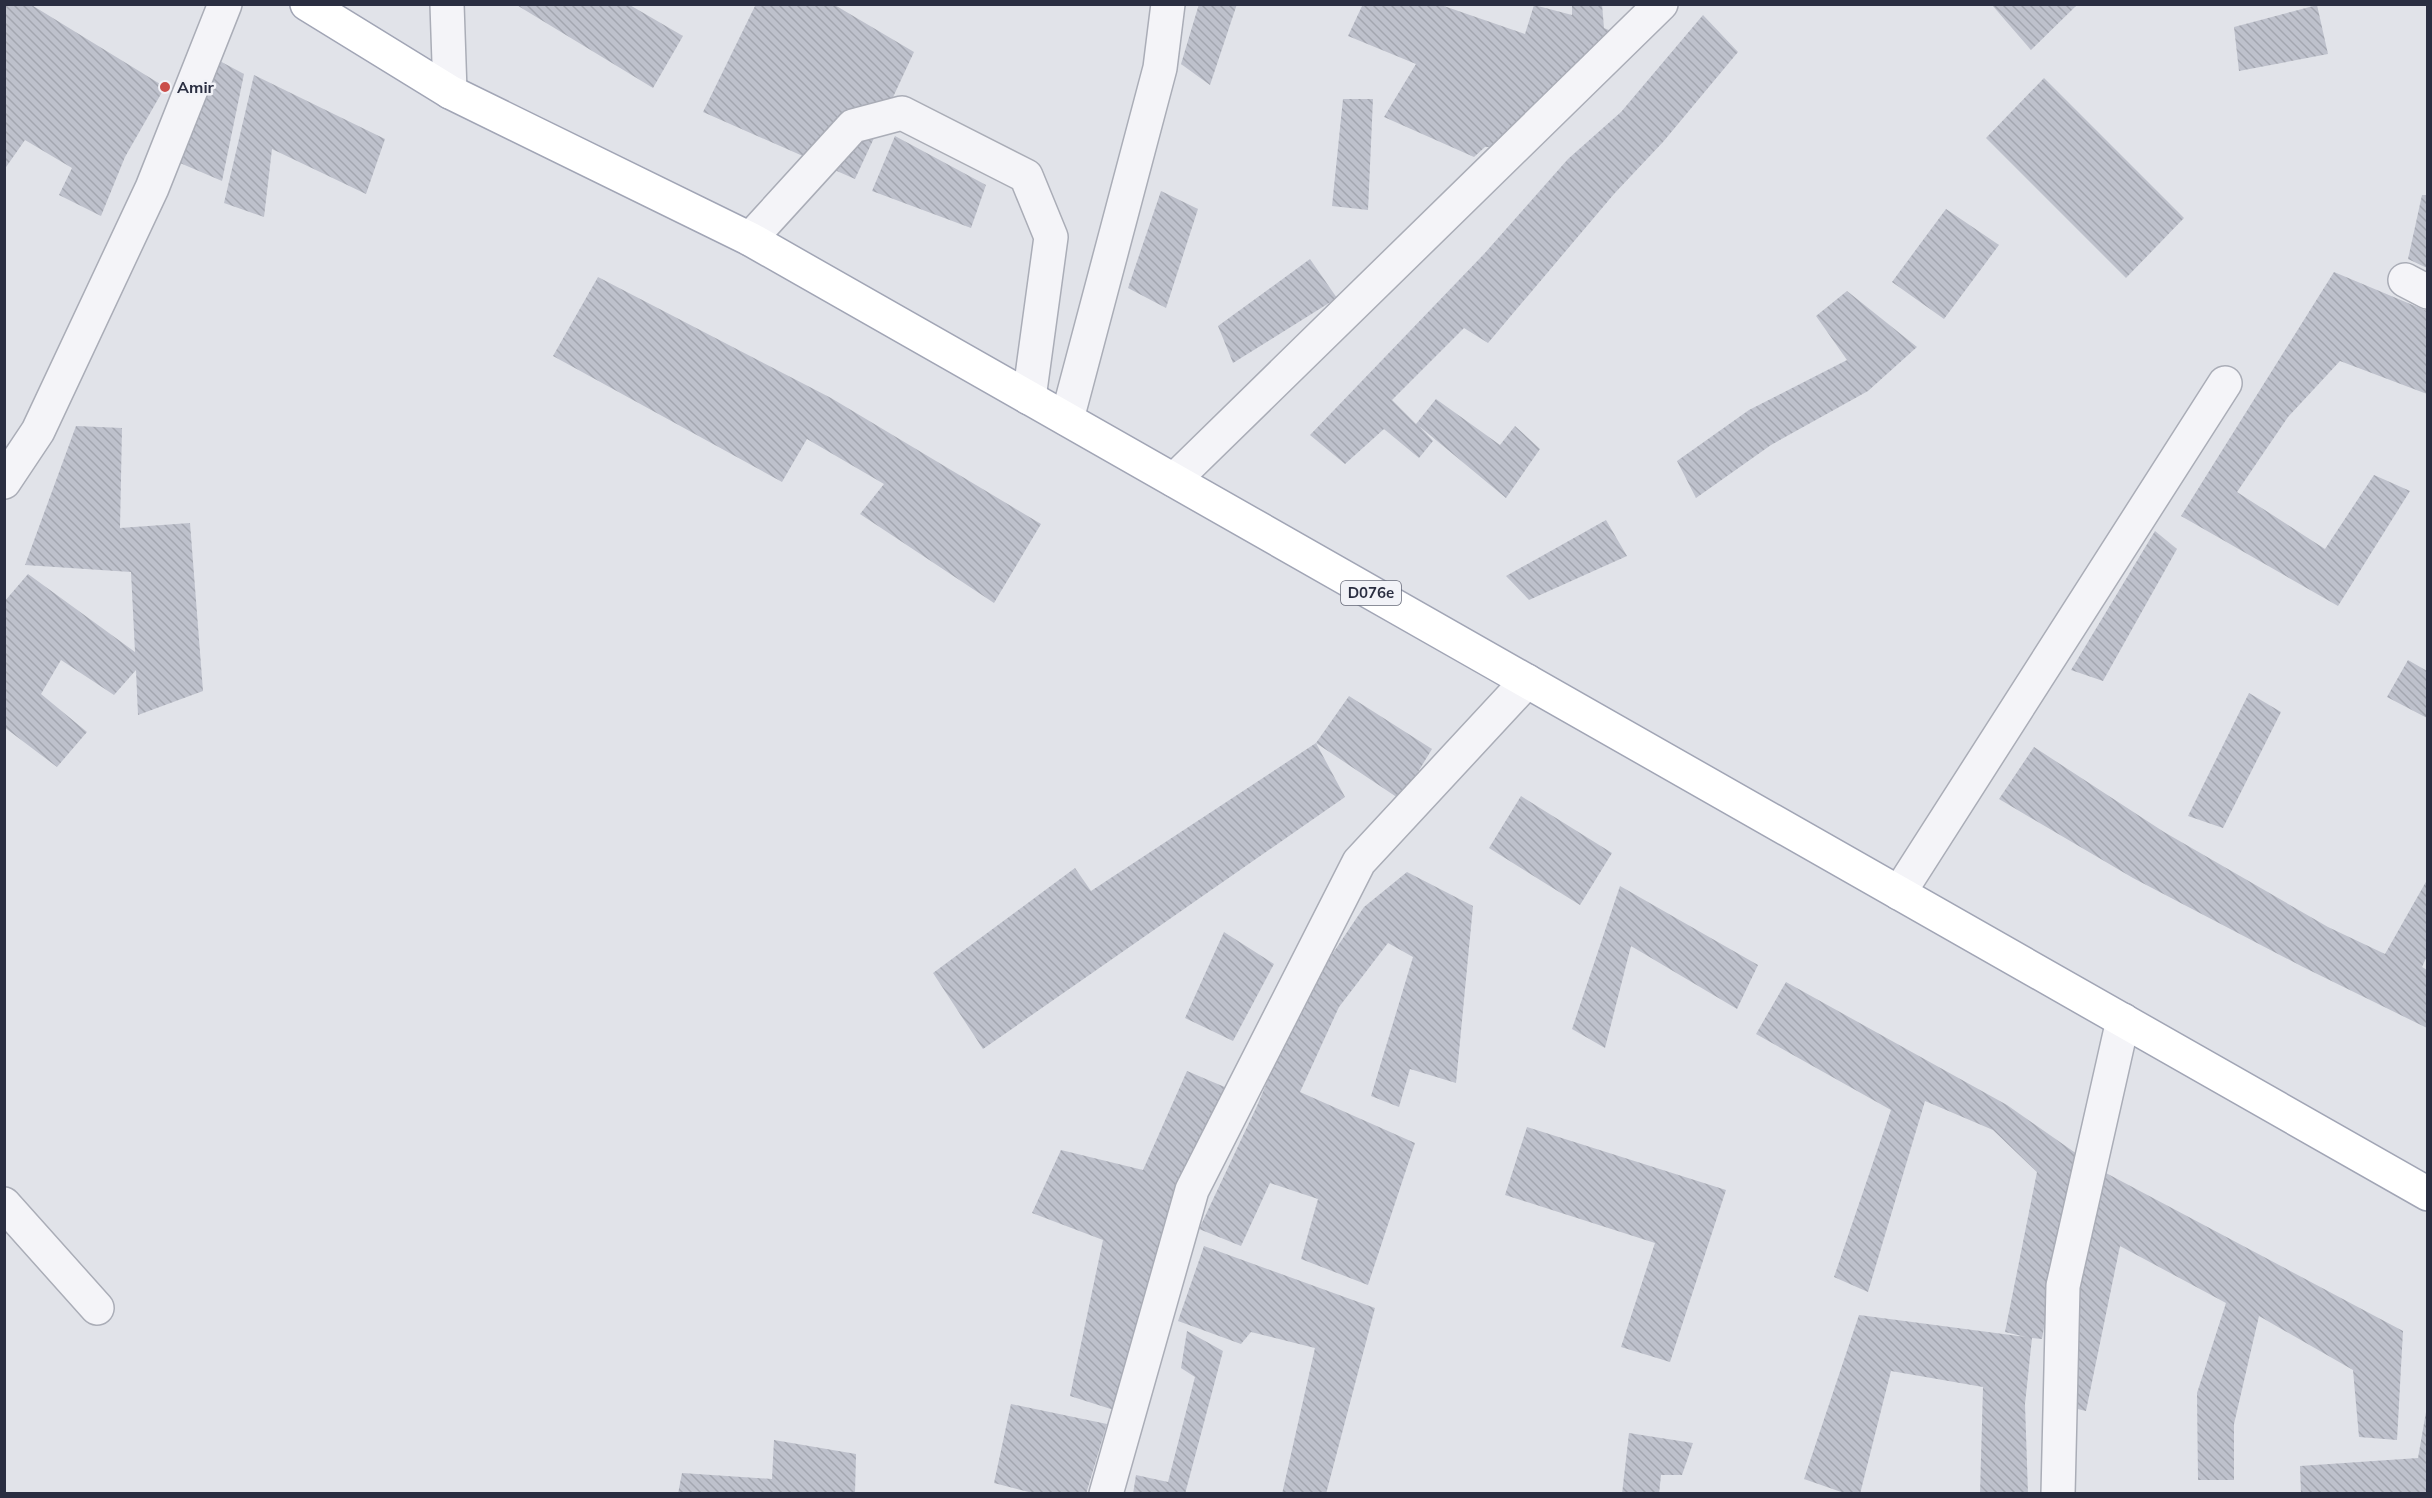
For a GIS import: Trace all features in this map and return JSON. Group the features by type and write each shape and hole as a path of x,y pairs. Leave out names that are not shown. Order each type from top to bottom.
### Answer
{"main road":[{"name":"D076e","path":"307,4 450,92 750,239 2427,1194"}],"street":[{"path":"4,482 38,430 152,188 225,4"},
{"path":"447,4 450,92"},
{"path":"1067,419 1160,69 1168,4"},
{"path":"1174,480 1661,4"},
{"path":"750,239 853,126 902,113 1026,176 1051,237 1029,398"},
{"path":"1899,893 2225,383"},
{"path":"1106,1494 1192,1190 1359,862 1527,681"},
{"path":"2058,1494 2063,1286 2123,1020"},
{"path":"4,1204 97,1308"}],"building":[{"path":"4,4 30,4 165,87 125,157 101,216 59,195 72,168 25,140 4,170"},
{"path":"515,4 628,4 683,36 653,88"},
{"path":"756,4 833,4 914,52 855,179 703,112"},
{"path":"1199,4 1237,4 1210,85 1181,64"},
{"path":"1363,4 1438,4 1525,34 1534,5 1572,15 1572,4 1602,4 1604,28 1618,34 1507,147 1485,147 1474,157 1384,117 1416,64 1348,36"},
{"path":"1992,5 2077,5 2031,50"},
{"path":"2317,5 2328,54 2239,71 2234,27"},
{"path":"1703,15 1738,52 1488,343 1464,328 1392,400 1416,424 1436,399 1500,445 1515,426 1540,449 1506,498 1419,426 1433,441 1419,458 1384,429 1345,464 1310,435 1484,254 1568,159 1621,112"},
{"path":"216,59 244,74 222,181 180,163"},
{"path":"254,75 385,139 366,194 272,149 264,217 224,203"},
{"path":"2044,78 2184,218 2126,278 1986,138"},
{"path":"1343,99 1373,99 1368,210 1332,206"},
{"path":"895,136 986,185 971,228 872,191"},
{"path":"1161,191 1198,209 1166,308 1128,288"},
{"path":"2422,195 2427,195 2427,268 2408,259"},
{"path":"1946,209 1999,245 1944,319 1892,282"},
{"path":"1310,259 1337,298 1233,363 1218,326"},
{"path":"2334,272 2427,311 2427,394 2340,361 2288,417 2237,492 2325,549 2374,475 2410,491 2338,606 2181,516"},
{"path":"598,277 831,398 1041,524 994,603 860,514 884,484 807,439 782,482 553,356"},
{"path":"1847,291 1917,347 1868,391 1771,445 1696,498 1677,461 1749,410 1847,360 1816,316"},
{"path":"76,426 122,428 120,528 190,523 203,691 138,715 136,670 114,695 61,660 41,694 87,732 57,767 4,727 4,602 28,574 135,652 131,572 25,565"},
{"path":"1606,520 1627,556 1529,600 1506,576"},
{"path":"2155,531 2177,549 2103,681 2071,670"},
{"path":"2408,660 2427,671 2427,718 2387,697"},
{"path":"2249,693 2281,712 2223,828 2188,816"},
{"path":"1349,696 1432,749 1401,800 1316,743"},
{"path":"1316,743 1345,797 983,1049 933,973 1075,868 1091,891"},
{"path":"2034,747 2164,832 2328,927 2385,954 2427,880 2427,956 2422,967 2427,970 2427,1028 2303,967 2133,878 1999,799"},
{"path":"1521,796 1612,853 1580,905 1489,848"},
{"path":"1407,872 1473,906 1456,1083 1410,1069 1399,1107 1371,1096 1413,957 1388,943 1339,1007 1300,1092 1415,1143 1368,1285 1301,1259 1318,1199 1270,1183 1241,1246 1199,1229 1257,1106 1300,1002 1364,907"},
{"path":"1620,886 1758,965 1737,1009 1631,946 1605,1048 1572,1029"},
{"path":"1224,932 1274,964 1233,1041 1185,1018"},
{"path":"1786,982 2007,1105 2077,1154 2042,1339 2032,1338 2025,1404 2028,1494 1980,1494 1983,1387 1891,1371 1860,1494 1847,1494 1804,1479 1859,1315 2026,1337 2005,1332 2037,1172 1993,1130 1925,1101 1868,1292 1834,1277 1891,1110 1756,1034"},
{"path":"1187,1071 1227,1088 1155,1260 1114,1410 1070,1396 1103,1240 1032,1213 1061,1150 1143,1170"},
{"path":"1527,1127 1726,1190 1670,1362 1621,1347 1655,1243 1505,1195"},
{"path":"2106,1173 2403,1331 2397,1440 2359,1437 2353,1370 2259,1316 2234,1424 2234,1480 2198,1480 2197,1393 2226,1303 2120,1246 2086,1411 2065,1406 2076,1227"},
{"path":"1204,1246 1375,1308 1326,1494 1282,1494 1315,1348 1251,1332 1241,1344 1178,1321"},
{"path":"1187,1331 1223,1351 1185,1494 1133,1494 1136,1475 1168,1482 1195,1377 1181,1368"},
{"path":"1011,1404 1107,1424 1086,1494 1037,1494 994,1483"},
{"path":"2426,1412 2427,1494 2301,1494 2300,1466 2418,1458"},
{"path":"1629,1433 1693,1443 1682,1475 1661,1475 1659,1494 1622,1494"},
{"path":"774,1440 856,1454 855,1494 678,1494 682,1473 772,1479"}],"place":[{"name":"Amir","path":"165,87"}]}
